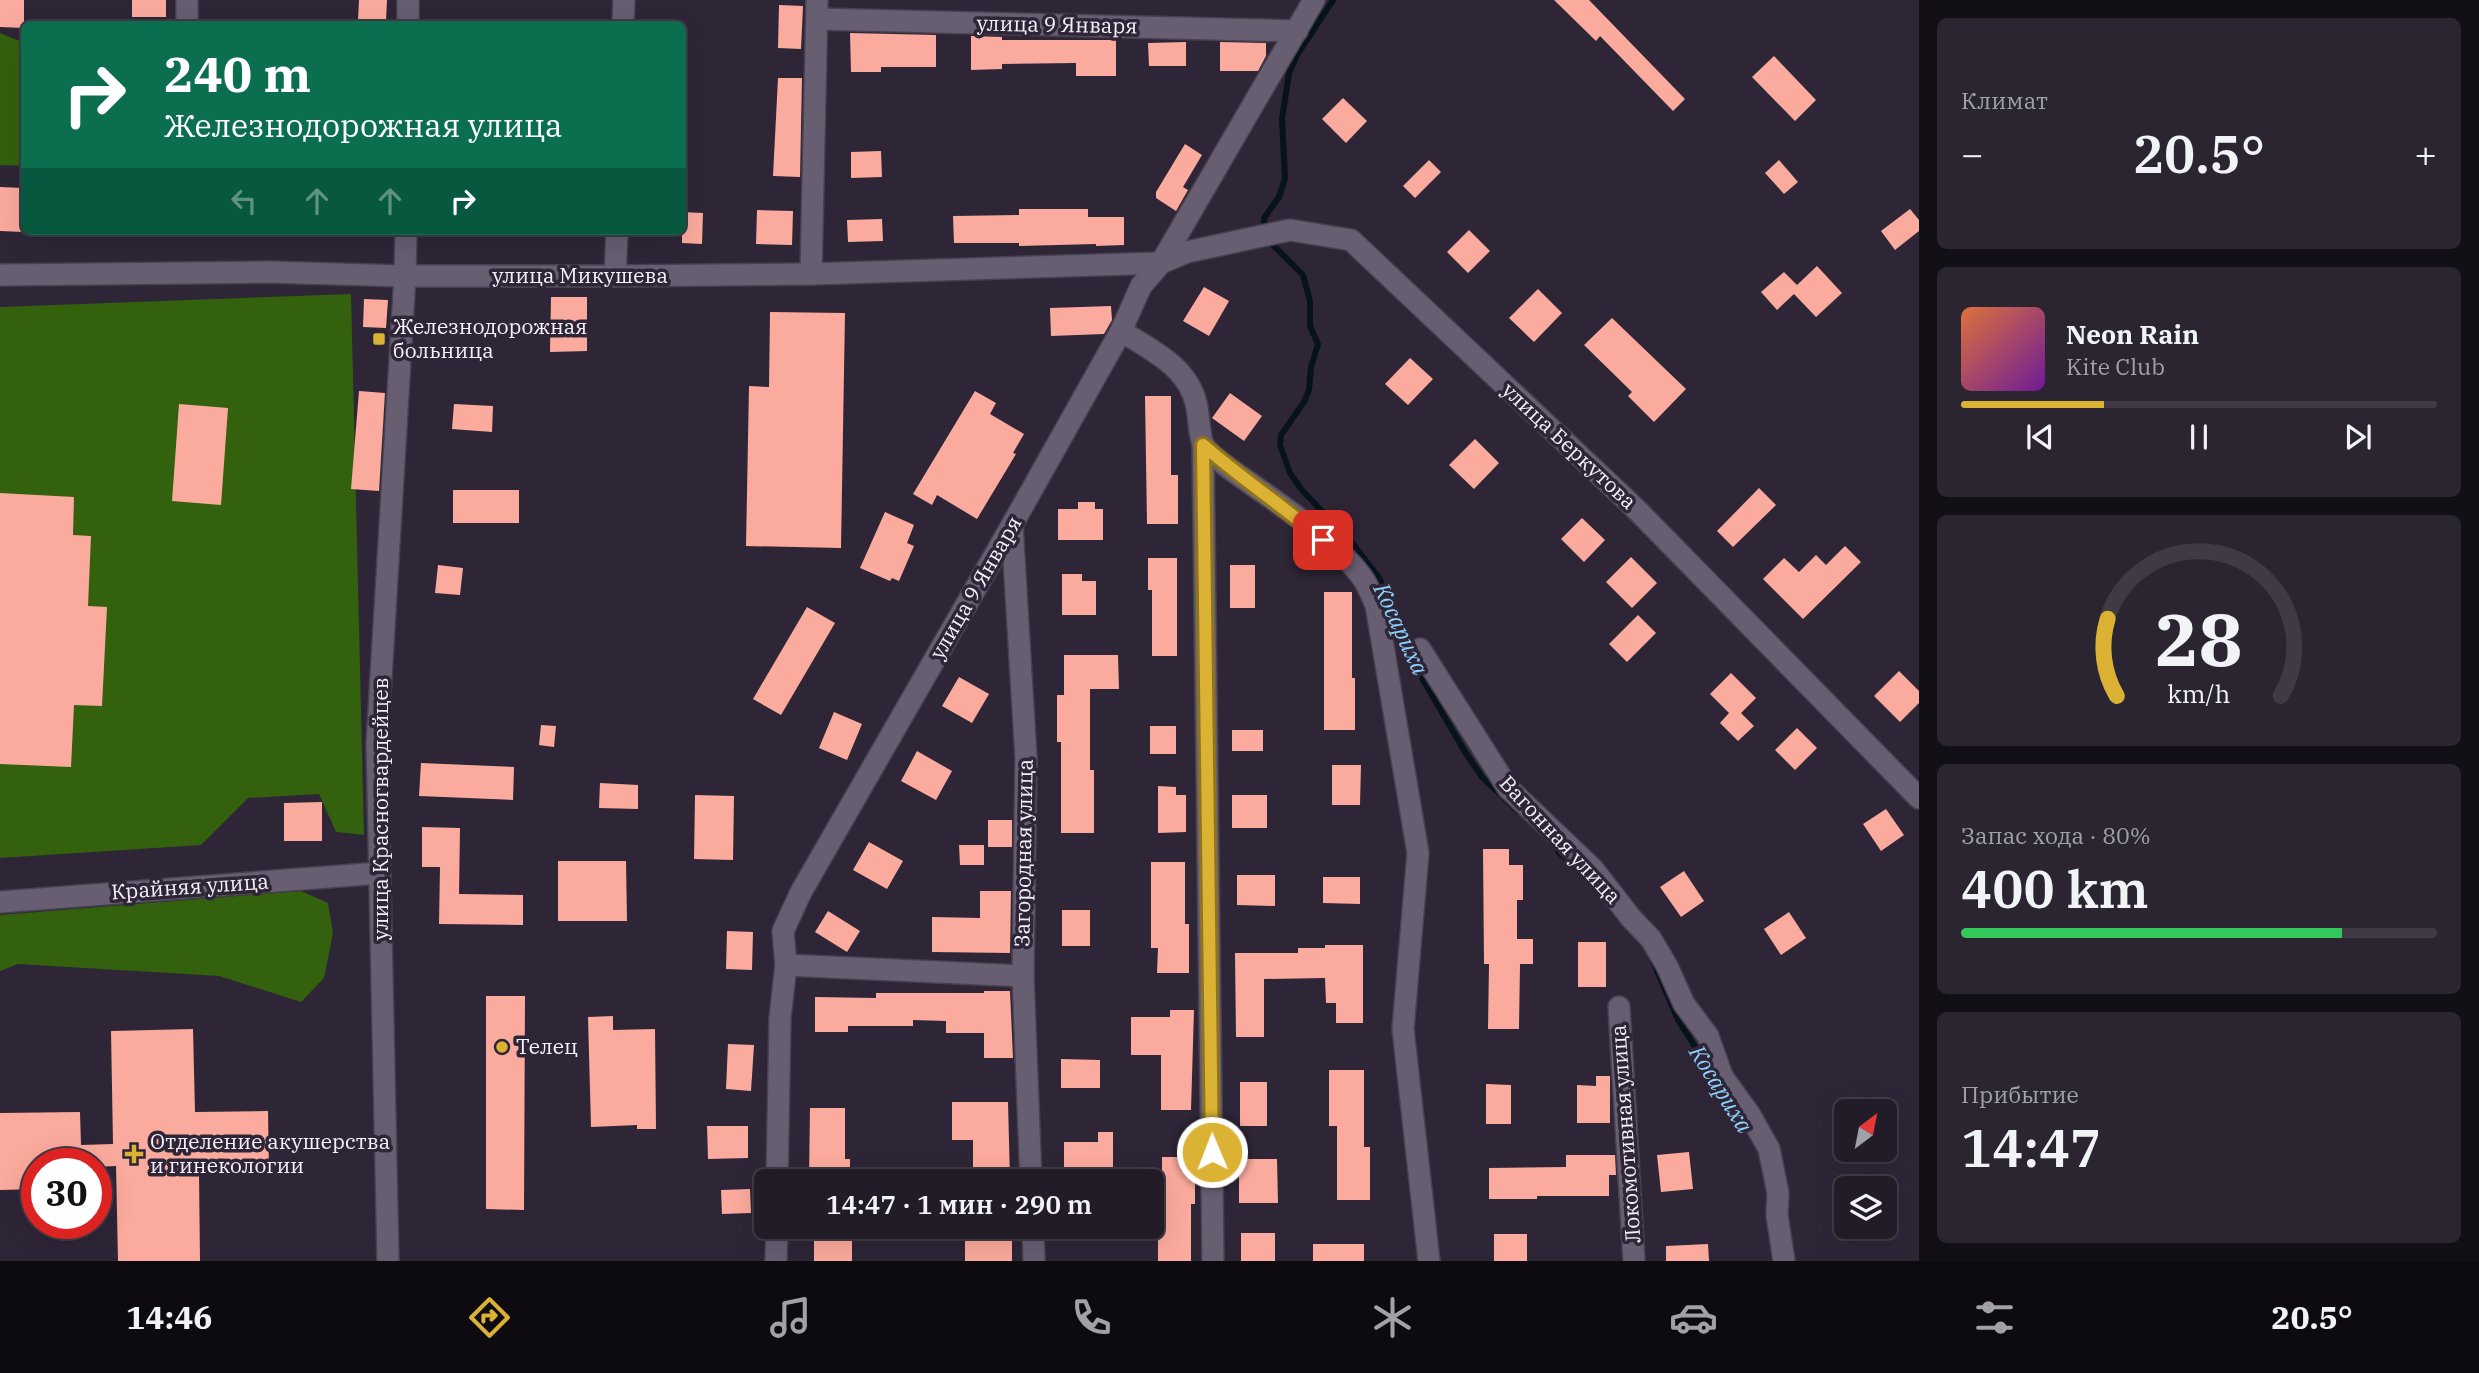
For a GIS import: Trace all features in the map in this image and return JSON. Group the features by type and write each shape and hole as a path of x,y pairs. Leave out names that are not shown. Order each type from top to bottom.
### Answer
{"street":[{"path":"187,0 187,21"},
{"path":"408,0 408,21"},
{"path":"623,21 624,0"},
{"name":"улица 9 Января","path":"777,1169 780,1018 786,965 783,932 801,892 1013,525 1121,331 1141,286 1161,263 1314,0"},
{"name":"улица 9 Января","path":"811,274 817,9 1297,31"},
{"name":"улица Беркутова","path":"1161,263 1187,252 1290,230 1351,240 1637,510 1919,798"},
{"name":"улица Красногвардейцев","path":"388,1261 377,744 405,276 405,235"},
{"path":"615,276 617,235"},
{"name":"улица Микушева","path":"0,275 268,272 405,276 811,274 1161,263"},
{"path":"1121,331 1163,358 1186,379 1196,403 1203,445 1213,1261"},
{"path":"1203,445 1287,509 1347,560 1364,581 1376,605 1418,853 1403,1029 1429,1261"},
{"name":"Загородная улица","path":"1013,525 1026,758 1023,976 1031,1169"},
{"name":"Вагонная улица","path":"1420,649 1508,788 1593,869 1651,939 1672,975 1684,1004 1708,1036 1722,1076 1750,1115 1769,1149 1778,1193 1777,1215 1784,1261"},
{"name":"Крайняя улица","path":"0,902 380,873"},
{"path":"786,965 1023,976"},
{"name":"Локомотивная улица","path":"1619,1007 1634,1261"},
{"path":"776,1261 777,1239"},
{"path":"1033,1239 1034,1261"}],"green space":[{"path":"0,33 21,42 21,166 0,165"},
{"path":"351,294 364,835 336,832 319,794 248,798 201,845 0,858 0,307"},
{"path":"301,891 328,903 333,933 324,978 301,1002 219,976 18,964 0,971 0,915"}],"building":[{"path":"0,0 24,0 24,21 21,21 21,28 0,27"},
{"path":"132,0 166,0 166,17 132,17"},
{"path":"359,0 387,0 386,21 358,20"},
{"path":"1554,0 1589,0 1685,99 1673,111 1600,36 1596,41"},
{"path":"779,5 803,6 801,49 778,48"},
{"path":"850,33 936,35 936,67 881,67 881,72 851,72"},
{"path":"971,36 1002,37 1002,40 1116,40 1116,76 1076,76 1076,63 1002,64 1002,69 971,70"},
{"path":"1186,42 1186,66 1149,66 1148,43"},
{"path":"1220,42 1266,43 1266,56 1258,71 1220,71"},
{"path":"1774,56 1816,100 1795,121 1752,77"},
{"path":"778,78 802,78 800,177 773,176"},
{"path":"1343,98 1367,121 1346,143 1322,119"},
{"path":"1185,144 1202,155 1183,187 1188,190 1176,211 1156,198 1156,192"},
{"path":"881,151 882,177 851,178 851,152"},
{"path":"1429,160 1441,172 1415,198 1403,186"},
{"path":"1779,160 1798,182 1784,194 1765,173"},
{"path":"0,187 21,188 21,232 0,231"},
{"path":"1019,209 1088,209 1088,217 1124,217 1124,245 1019,246 1019,243 954,243 953,216 1019,215"},
{"path":"1910,209 1919,220 1919,231 1895,250 1881,231"},
{"path":"757,210 793,211 792,245 756,244"},
{"path":"686,212 703,213 702,244 682,243 682,235 686,235"},
{"path":"882,219 883,241 848,242 847,220"},
{"path":"1469,230 1490,251 1468,273 1447,252"},
{"path":"1817,266 1842,293 1816,317 1794,294 1777,310 1761,292 1784,272 1797,285"},
{"path":"1204,287 1229,301 1209,336 1183,321"},
{"path":"1538,289 1562,313 1534,342 1509,318"},
{"path":"551,297 587,297 587,351 550,352"},
{"path":"364,299 388,300 386,328 363,327"},
{"path":"1111,306 1112,320 1104,334 1051,336 1050,308"},
{"path":"770,312 845,313 841,548 746,546 749,386 769,387"},
{"path":"1612,318 1686,389 1654,422 1628,396 1632,392 1584,345"},
{"path":"1410,358 1433,379 1408,405 1385,384"},
{"path":"359,391 385,393 379,491 351,489"},
{"path":"975,391 996,403 990,414 1024,434 1013,453 1016,454 977,519 937,495 932,505 913,494"},
{"path":"1230,393 1262,416 1244,441 1212,418"},
{"path":"1145,396 1171,396 1171,475 1178,475 1178,524 1147,524"},
{"path":"179,404 228,408 221,505 172,501"},
{"path":"454,404 493,406 492,432 452,429"},
{"path":"1475,439 1499,463 1474,489 1449,465"},
{"path":"1759,488 1776,505 1733,547 1717,531"},
{"path":"453,490 519,490 519,523 453,523"},
{"path":"0,493 74,497 73,535 91,536 88,606 107,607 102,706 74,705 71,767 0,764"},
{"path":"1078,502 1095,502 1095,509 1103,509 1103,540 1058,540 1058,509 1078,509"},
{"path":"885,512 914,525 907,543 914,546 899,581 892,578 890,581 860,568"},
{"path":"1582,518 1605,540 1584,562 1561,539"},
{"path":"1845,546 1861,562 1803,619 1763,579 1784,558 1799,572 1816,555 1826,565"},
{"path":"1631,557 1657,583 1632,608 1606,582"},
{"path":"1148,558 1177,558 1177,656 1152,656 1152,590 1148,590"},
{"path":"438,565 463,568 460,595 435,593"},
{"path":"1230,565 1255,565 1255,608 1230,608"},
{"path":"1062,574 1082,574 1082,581 1096,581 1096,615 1062,615"},
{"path":"1324,592 1352,592 1355,730 1324,730"},
{"path":"807,607 835,623 781,715 753,699"},
{"path":"1638,615 1656,633 1627,662 1609,644"},
{"path":"1064,655 1118,655 1119,689 1090,689 1090,770 1094,770 1094,833 1061,833 1061,742 1057,742 1057,695 1064,695"},
{"path":"1899,671 1919,691 1919,703 1900,722 1874,696"},
{"path":"1731,673 1756,698 1741,713 1754,726 1738,741 1720,723 1729,713 1710,694"},
{"path":"959,677 989,694 972,723 942,706"},
{"path":"834,712 862,724 847,760 819,748"},
{"path":"541,725 556,726 554,747 539,745"},
{"path":"1150,726 1176,726 1176,754 1150,754"},
{"path":"1797,728 1817,748 1795,770 1775,750"},
{"path":"1232,730 1263,730 1263,751 1232,751"},
{"path":"917,751 952,771 936,800 901,781"},
{"path":"421,763 514,767 513,800 419,796"},
{"path":"1332,765 1361,765 1360,805 1332,805"},
{"path":"600,783 638,785 638,809 599,808"},
{"path":"1158,786 1176,787 1176,795 1186,795 1186,832 1158,833"},
{"path":"695,795 734,796 733,860 694,859"},
{"path":"1232,795 1267,795 1267,828 1232,828"},
{"path":"322,802 322,841 284,841 284,803"},
{"path":"1886,809 1904,835 1881,851 1863,824"},
{"path":"988,820 1012,820 1012,847 988,847"},
{"path":"422,827 460,828 459,894 523,895 523,925 439,924 440,867 422,867"},
{"path":"869,842 903,861 887,889 853,870"},
{"path":"959,845 984,845 984,865 960,865"},
{"path":"1483,849 1509,849 1509,865 1523,865 1523,900 1517,900 1517,939 1533,939 1533,964 1520,964 1519,1029 1488,1029 1489,964 1484,964"},
{"path":"558,861 626,861 627,921 558,921"},
{"path":"1151,862 1185,862 1185,924 1189,924 1189,973 1157,973 1158,948 1151,948"},
{"path":"1684,871 1704,901 1681,917 1660,887"},
{"path":"1237,875 1275,875 1275,906 1237,905"},
{"path":"1323,877 1360,877 1360,904 1323,903"},
{"path":"980,891 1011,891 1010,953 932,952 932,917 980,918"},
{"path":"1062,910 1090,910 1090,946 1062,946"},
{"path":"828,911 860,931 847,952 815,932"},
{"path":"1789,912 1806,938 1781,955 1764,929"},
{"path":"727,931 753,932 752,970 726,969"},
{"path":"1578,942 1606,942 1606,987 1578,987"},
{"path":"1325,945 1363,945 1363,1023 1336,1023 1336,1003 1326,1003 1325,978 1264,979 1264,1037 1236,1037 1235,953 1298,953 1298,948 1325,948"},
{"path":"1010,991 1013,1058 984,1058 984,1033 946,1033 946,1021 913,1020 913,1026 848,1026 848,1032 815,1032 815,997 876,998 876,993"},
{"path":"486,996 525,996 524,1210 486,1209"},
{"path":"1170,1010 1194,1010 1191,1110 1161,1110 1161,1055 1131,1055 1131,1017 1170,1017"},
{"path":"613,1016 613,1030 655,1029 656,1129 637,1129 637,1125 591,1127 588,1017"},
{"name":"Отделение акушерства и гинекологии","path":"193,1029 195,1112 268,1111 269,1172 199,1173 200,1261 118,1261 116,1166 112,1166 112,1148 21,1148 21,1189 0,1190 0,1113 80,1112 81,1145 113,1144 111,1031"},
{"path":"728,1044 754,1045 751,1091 726,1089"},
{"path":"1061,1059 1100,1060 1100,1088 1061,1088"},
{"path":"1329,1070 1364,1070 1364,1147 1370,1147 1370,1200 1337,1200 1337,1126 1329,1126"},
{"path":"1596,1076 1610,1076 1610,1123 1577,1123 1577,1085 1596,1086"},
{"path":"1240,1082 1267,1082 1267,1126 1240,1126"},
{"path":"1486,1084 1511,1085 1511,1124 1486,1124"},
{"path":"952,1102 1008,1102 1010,1169 973,1169 973,1140 952,1140"},
{"path":"810,1108 845,1108 845,1159 850,1159 850,1169 809,1169"},
{"path":"707,1126 748,1126 748,1158 708,1159"},
{"path":"1098,1132 1113,1132 1113,1169 1064,1169 1064,1142 1098,1142"},
{"path":"1689,1152 1693,1189 1661,1192 1657,1155"},
{"path":"1566,1155 1615,1155 1616,1175 1609,1175 1609,1196 1489,1199 1489,1168 1566,1167"},
{"path":"1162,1157 1195,1157 1195,1204 1191,1204 1191,1261 1158,1261 1158,1239 1164,1239"},
{"path":"1239,1159 1277,1159 1278,1203 1239,1203"},
{"path":"750,1189 751,1213 722,1214 721,1190"},
{"path":"1241,1233 1275,1233 1275,1261 1241,1261"},
{"path":"1494,1234 1527,1234 1527,1261 1494,1261"},
{"path":"814,1239 852,1239 852,1261 814,1261"},
{"path":"965,1239 1012,1239 1012,1261 965,1261"},
{"path":"1313,1244 1364,1244 1364,1261 1313,1261"},
{"path":"1708,1244 1709,1261 1666,1261 1666,1246"}],"waterway":[{"name":"Косариха","path":"1333,0 1297,55 1289,73 1282,119 1285,178 1279,197 1264,218 1265,228 1273,245 1303,275 1310,301 1310,326 1318,344 1311,367 1309,390 1281,435 1280,445 1290,473 1301,489 1353,544 1380,579 1408,654 1465,752 1482,777 1519,812"},
{"name":"Косариха","path":"1556,844 1559,853 1582,871 1597,891"},
{"name":"Косариха","path":"1653,961 1678,1020 1711,1072"}],"place":[{"name":"Железнодорожная больница","path":"379,339"},
{"name":"Телец","path":"502,1047"},
{"name":"Отделение акушерства и гинекологии","path":"134,1154"}],"route":[{"path":"1212,1152 1203,445 1323,540"}]}
